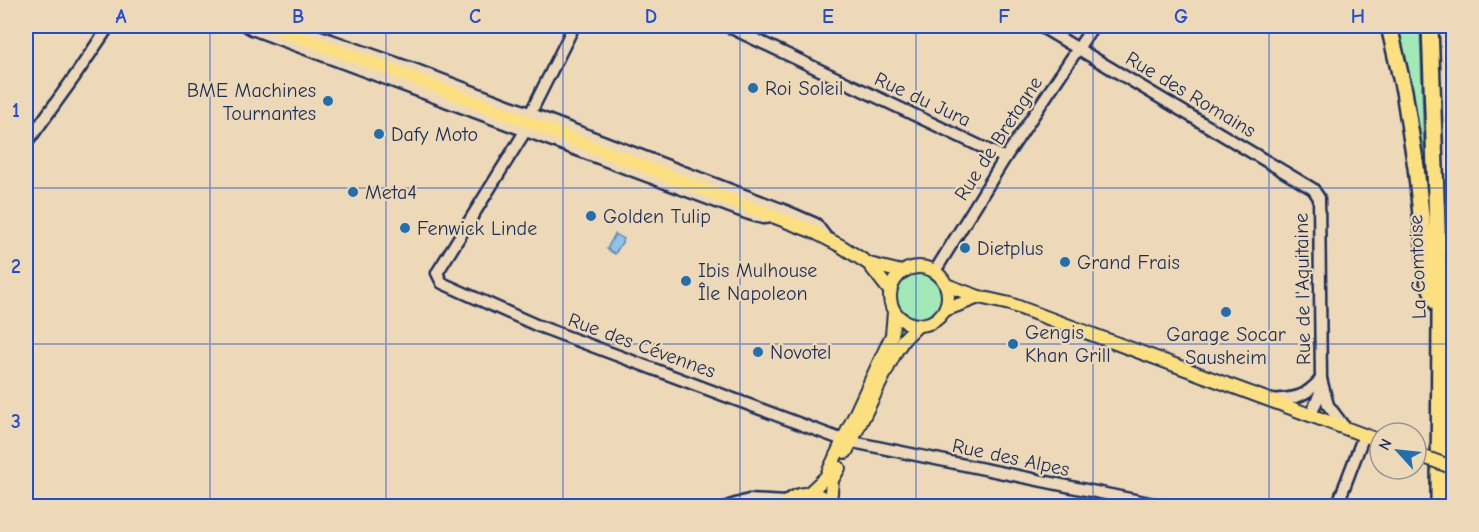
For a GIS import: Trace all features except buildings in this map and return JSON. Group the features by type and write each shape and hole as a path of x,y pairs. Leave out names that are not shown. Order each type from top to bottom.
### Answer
{"highway":[{"path":"1389,26 1404,91 1416,167 1428,281 1440,310"},
{"name":"La Comtoise","path":"1430,26 1440,310 1439,507"}],"main road":[{"path":"269,26 413,78 826,237 869,264 902,272 919,267 935,272 946,285 948,293 945,310"},
{"path":"869,264 890,291"},
{"path":"902,272 892,284 890,302 894,312 904,322 917,326"},
{"path":"946,285 979,297 1010,304 1368,436"},
{"path":"785,504 793,497 809,493 826,477 904,339 917,326 933,322 945,310 979,297"},
{"path":"831,505 832,480 892,335 894,312"},
{"path":"1428,458 1454,468"},
{"path":"809,493 824,498 831,505"}],"street":[{"path":"26,144 109,26"},
{"path":"247,26 749,214 763,218 775,217"},
{"path":"291,26 786,212 816,224 826,237"},
{"path":"530,114 574,26"},
{"name":"Rue du Jura","path":"728,26 1005,158"},
{"name":"Rue des Romains","path":"1040,26 1313,189 1318,198"},
{"name":"Rue de Bretagne","path":"935,272 1005,158 1093,26"},
{"name":"Rue des Cévennes","path":"526,130 436,273 442,283 536,325 847,440"},
{"name":"Rue de l'Aquitaine","path":"1318,198 1322,383 1331,411 1345,428"},
{"name":"Rue de l'Aquitaine","path":"1270,400 1302,396 1322,383"},
{"name":"Rue de l'Aquitaine","path":"1311,415 1322,383"},
{"path":"1337,507 1364,435"},
{"name":"Rue des Alpes","path":"847,440 1164,507"},
{"path":"729,507 749,500 762,504 785,504"}],"green space":[{"path":"1392,26 1420,26 1426,213"},
{"path":"923,274 935,280 940,288 940,306 935,314 927,319 913,320 901,314 896,306 895,292 901,280 909,275"}],"water":[{"path":"615,234 624,239 615,254 607,249"}],"place":[{"name":"Roi Soleil","path":"753,88"},
{"name":"BME Machines Tournantes","path":"328,101"},
{"name":"Dafy Moto","path":"379,134"},
{"name":"Meta4","path":"353,192"},
{"name":"Golden Tulip","path":"591,216"},
{"name":"Fenwick Linde","path":"405,228"},
{"name":"Dietplus","path":"965,248"},
{"name":"Grand Frais","path":"1065,262"},
{"name":"Ibis Mulhouse Île Napoleon","path":"686,281"},
{"name":"Garage Socar Sausheim","path":"1226,312"},
{"name":"Gengis Khan Grill","path":"1013,344"},
{"name":"Novotel","path":"758,352"}]}
